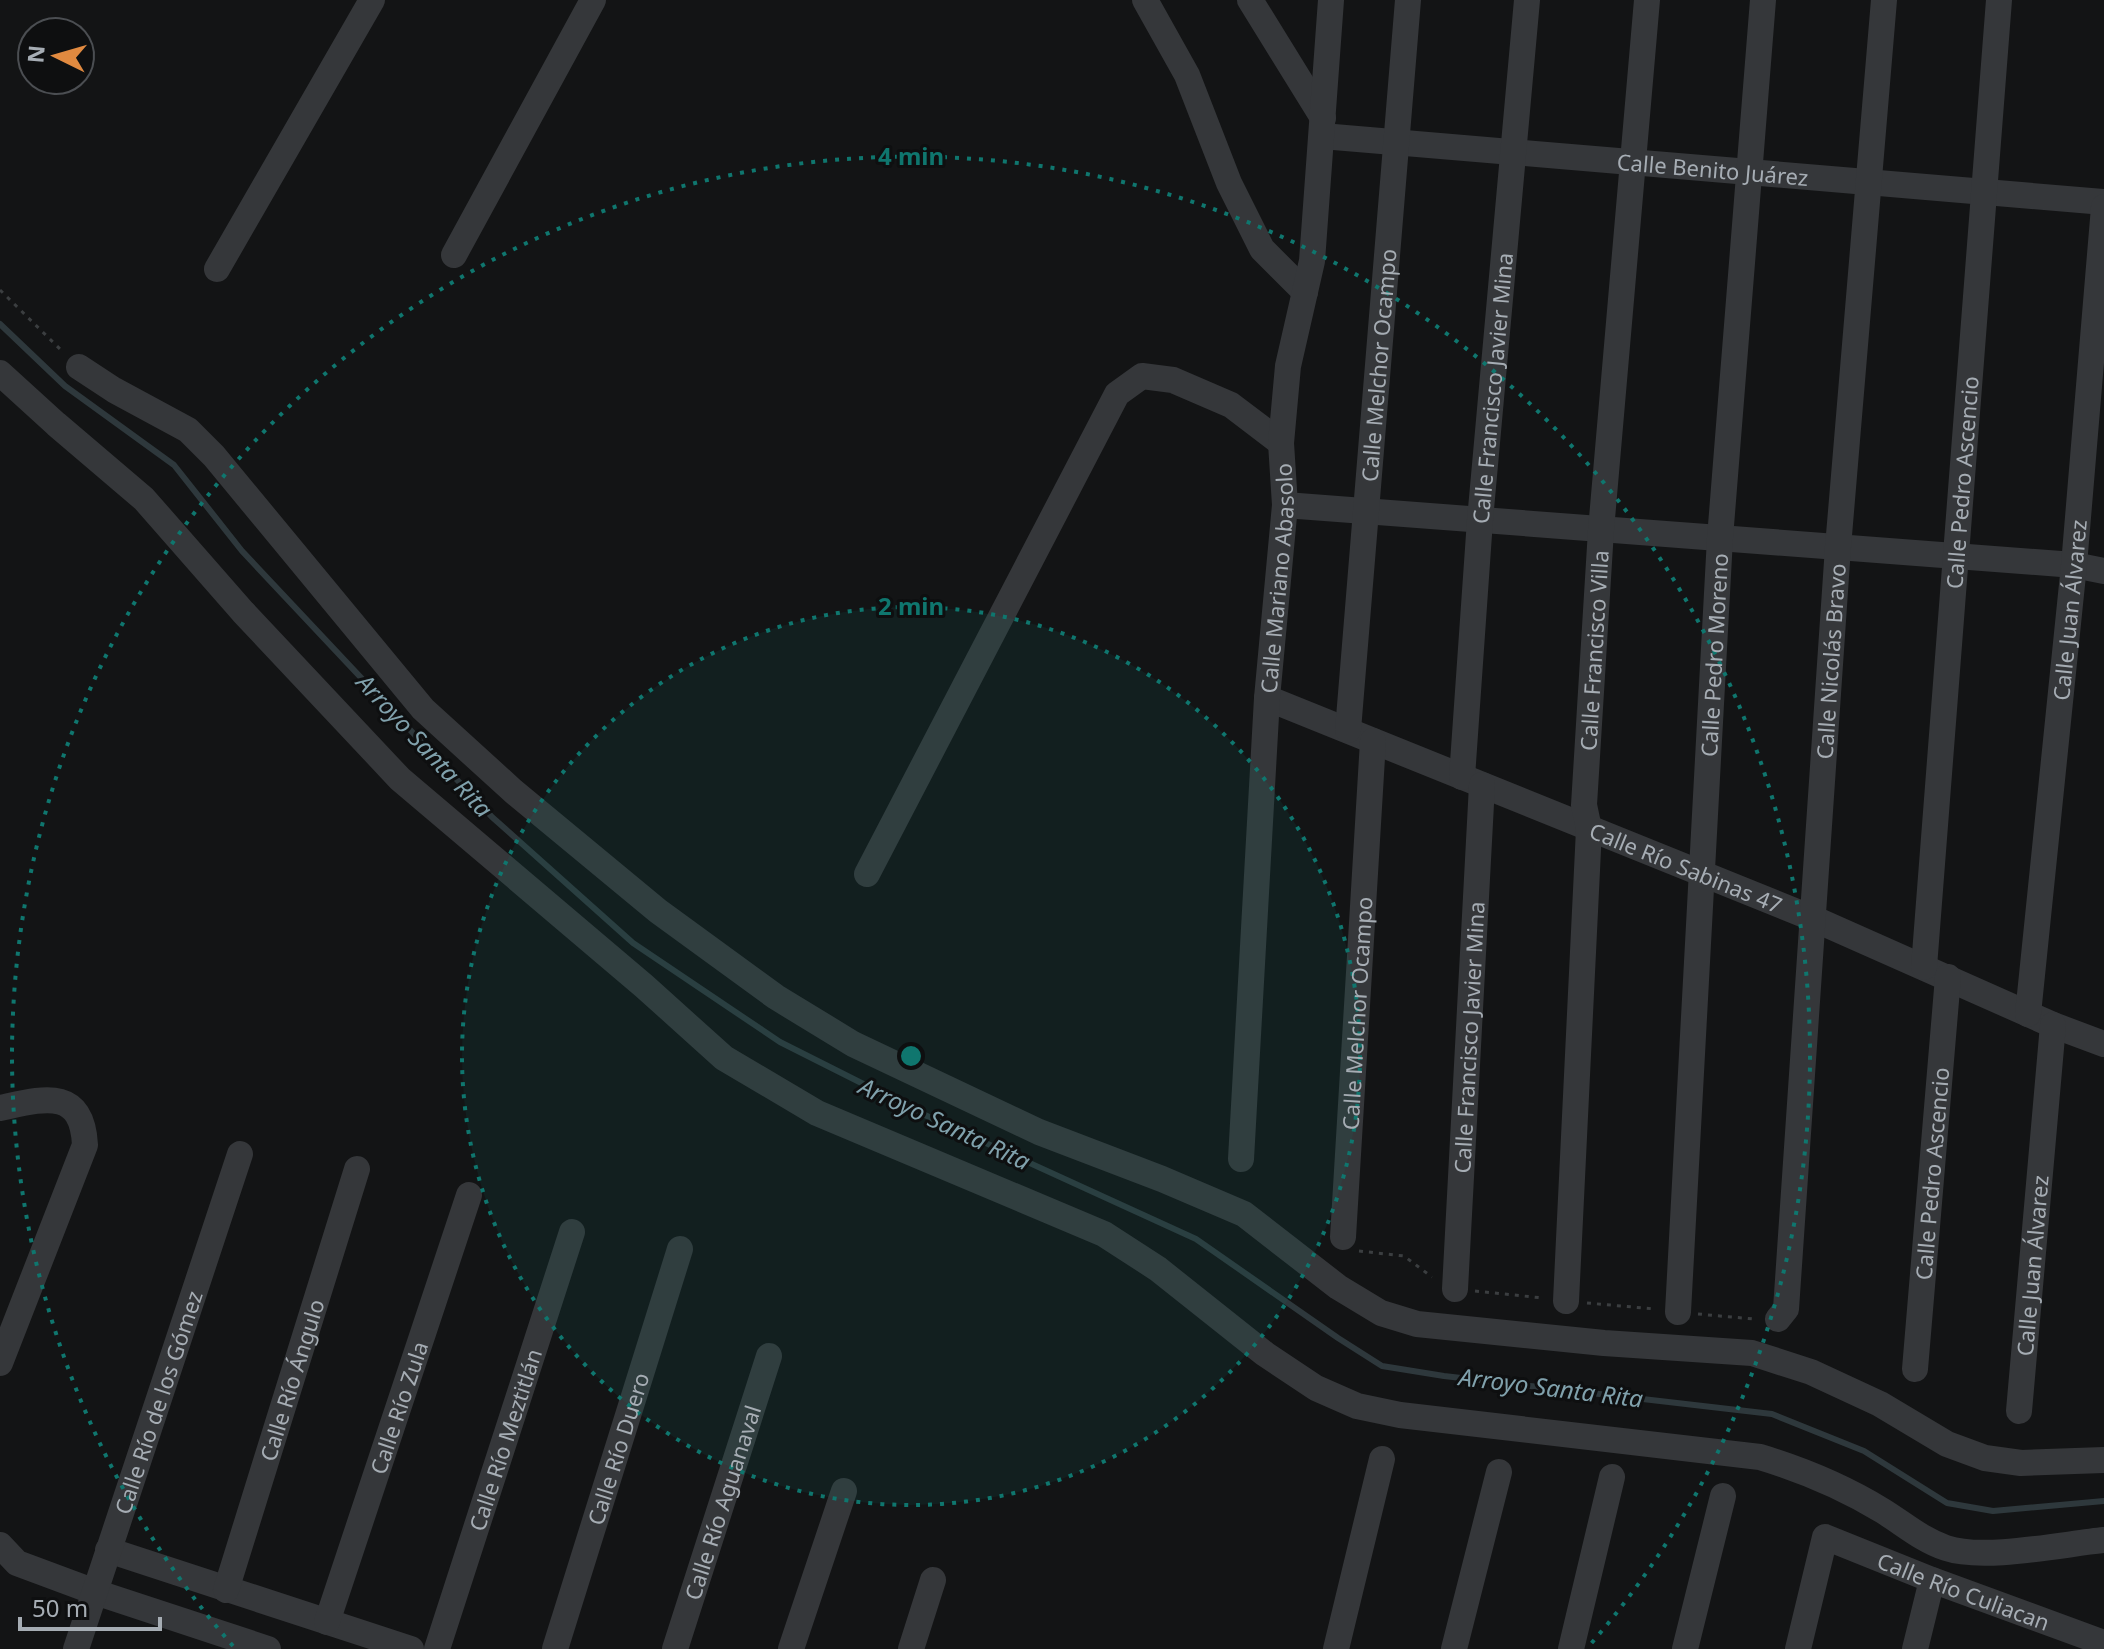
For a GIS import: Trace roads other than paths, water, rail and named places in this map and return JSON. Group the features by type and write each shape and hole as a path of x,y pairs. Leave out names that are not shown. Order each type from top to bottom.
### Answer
{"street":[{"path":"217,269 372,0"},
{"path":"454,255 593,0"},
{"path":"1145,0 1187,75 1229,183 1262,249 1305,292"},
{"path":"1250,0 1322,127"},
{"name":"Calle Mariano Abasolo","path":"1241,1159 1267,698 1285,505 1281,443 1288,366 1312,261 1331,0"},
{"name":"Calle Melchor Ocampo","path":"1348,730 1408,0"},
{"name":"Calle Francisco Javier Mina","path":"1455,1289 1480,520 1527,0"},
{"name":"Calle Francisco Villa","path":"1566,1301 1589,829 1584,805 1601,530 1647,0"},
{"name":"Calle Pedro Moreno","path":"1678,1312 1720,538 1763,0"},
{"name":"Calle Nicolás Bravo","path":"1778,1319 1786,1309 1838,547 1884,0"},
{"name":"Calle Pedro Ascencio","path":"1915,1369 1954,558 1999,0"},
{"name":"Calle Benito Juárez","path":"1322,127 1396,142 2104,204"},
{"name":"Calle Juan Álvarez","path":"2028,1014 2074,565 2104,204"},
{"path":"79,367 188,430 214,456 423,709 513,791 658,911 776,997 853,1044 1039,1132 1244,1214 1338,1287 1381,1313 1417,1324 1604,1343 1752,1353 1811,1372 1880,1404 1947,1444 1985,1458 2021,1463 2104,1460"},
{"path":"0,373 144,499 243,612 400,779 724,1058 817,1113 1104,1234 1158,1269 1265,1354 1316,1388 1357,1406 1400,1415 1760,1457 1806,1471 1882,1510 1919,1536 1948,1549 1988,1553 2104,1540"},
{"path":"867,874 1117,394 1142,376 1173,380 1231,405 1281,443"},
{"path":"1285,505 2074,565 2104,571"},
{"name":"Calle Río Sabinas 47","path":"1267,698 1812,918 2053,1025 2104,1044"},
{"name":"Calle Melchor Ocampo","path":"1343,1237 1373,741"},
{"name":"Calle Juan Álvarez","path":"2019,1411 2053,1025"},
{"path":"0,1108 48,1098 71,1108 84,1123 85,1145 0,1363"},
{"name":"Calle Río de los Gómez","path":"76,1649 240,1154"},
{"name":"Calle Río Ángulo","path":"226,1590 357,1169"},
{"name":"Calle Río Zula","path":"327,1622 469,1195"},
{"name":"Calle Río Meztitlán","path":"437,1649 572,1232"},
{"name":"Calle Río Duero","path":"555,1649 680,1249"},
{"name":"Calle Río Aguanaval","path":"675,1649 769,1356"},
{"path":"1336,1649 1382,1459"},
{"path":"1454,1649 1499,1472"},
{"path":"1571,1649 1612,1477"},
{"path":"791,1649 844,1491"},
{"path":"1685,1649 1723,1496"},
{"name":"Calle Río Culiacan","path":"1798,1649 1825,1537 2104,1643"},
{"path":"0,1545 17,1563 95,1592 192,1637 268,1649"},
{"path":"108,1550 327,1622 381,1644 411,1649"},
{"path":"911,1649 933,1580"},
{"path":"1915,1649 1932,1580"}],"waterway":[{"name":"Arroyo Santa Rita","path":"0,324 65,386 174,465 242,551 492,817 633,943 780,1042 931,1118 1196,1239 1382,1366 1772,1414 1864,1451 1947,1503 1993,1511 2104,1501"}]}
